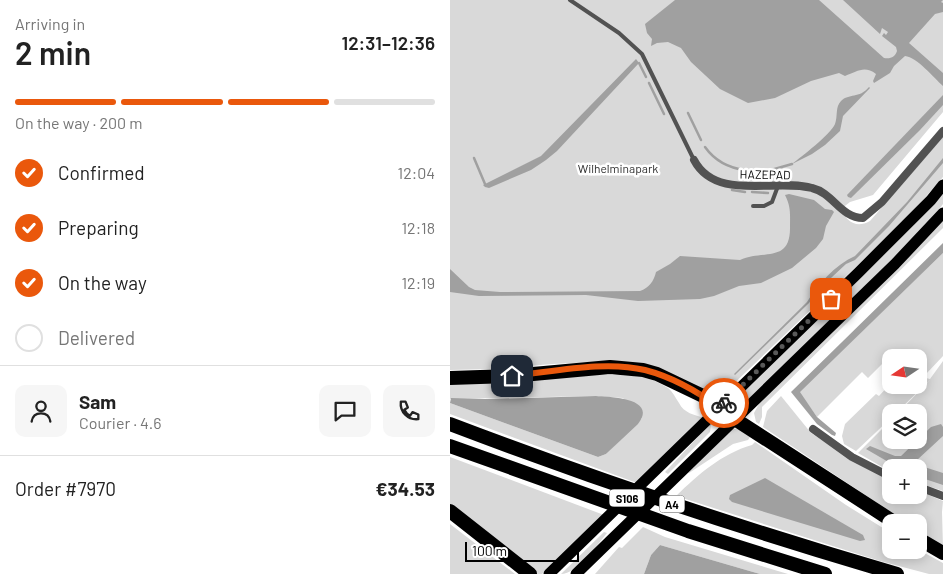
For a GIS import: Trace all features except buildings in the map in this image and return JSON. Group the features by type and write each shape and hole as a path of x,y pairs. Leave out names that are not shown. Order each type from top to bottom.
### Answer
{"highway":[{"path":"450,378 512,376 610,367 643,370 670,379 703,396 735,419 882,514"},
{"name":"A4","path":"450,424 596,478 697,512 788,542 897,574"},
{"name":"A4","path":"450,446 688,531 825,574"},
{"path":"450,511 530,574"},
{"path":"927,544 943,553"}],"main road":[{"path":"720,408 931,200 943,185"},
{"path":"735,419 895,264 943,213"},
{"name":"S106","path":"549,574 720,408"},
{"name":"S106","path":"576,574 735,419"}],"street":[{"name":"HAZEPAD","path":"694,160 703,172 717,180 733,185 812,188 823,192 848,215 863,218 882,202 943,131"},
{"path":"813,429 852,457 882,472"},
{"path":"927,491 943,496"}],"lane":[{"name":"HAZEPAD","path":"570,0 619,33 642,54 694,160"},
{"path":"753,206 764,206 772,202 778,186"}],"green space":[{"name":"Wilhelminapark","path":"450,0 943,0 943,112 873,195 850,202 841,209 849,220 856,224 870,221 943,137 943,177 909,216 725,392 708,396 657,367 617,361 450,370"},
{"path":"943,190 943,204 929,223 735,413 726,407"},
{"path":"943,220 943,228 762,407 762,417 759,424 756,422 754,413 760,402"},
{"path":"943,253 943,356 928,372 928,349 882,349 882,364 868,378 862,372 817,417 799,392"},
{"path":"943,361 943,491 927,486 927,459 882,459 882,467 858,453 882,429 882,449 927,449 927,404 907,404 916,394 928,394 928,382 931,379 928,382 928,378 930,379"},
{"path":"596,375 643,377 660,383 670,390 681,406 687,411 693,415 705,418 637,483 450,414 450,403 598,457 606,454 642,418 623,398 596,396 450,399 450,383 497,383"},
{"path":"882,393 916,394 905,404 882,404 882,426 856,451 844,444 842,436 845,424 876,394 879,396"},
{"path":"781,396 811,433 853,460 882,475 882,504 927,504 927,494 943,501 943,547 927,536 927,514 894,514 763,427 767,411"},
{"path":"710,424 710,432 668,474 665,472"},
{"path":"732,429 740,429 750,437 748,440 733,444 688,473"},
{"path":"755,442 846,505 882,527 882,559 927,559 927,554 943,563 943,574 929,574 880,561 676,496 720,459"},
{"path":"450,457 604,515 542,574 535,574 450,508"},
{"path":"450,524 515,574 450,574"},
{"path":"643,527 665,537 788,574 760,574 660,545 651,555 644,574 595,574 619,547 622,548"},
{"path":"604,532 607,533 580,564 567,573 561,574"}],"shaded area":[{"path":"675,0 819,0 884,58 891,58 897,51 896,47 882,36 888,32 882,28 880,34 843,0 943,0 941,2 943,3 943,12 935,14 909,43 943,73 943,86 915,60 905,56 894,66 890,73 874,83 876,74 872,71 860,70 845,76 839,73 811,81 775,98 748,103 720,89 691,62 681,48 668,42 657,43 651,46 652,39 647,33 645,24"},
{"path":"636,59 639,63 557,151 531,170 489,188 483,185 541,156"},
{"path":"869,87 843,116 840,131 812,154 792,164 832,128 836,121 838,106 841,101 847,97 862,93"},
{"path":"943,95 943,105 920,130 851,198 848,197 847,195"},
{"path":"943,158 943,163 889,226 855,260 846,264 817,291 809,303 735,375 807,302 816,288 841,264 855,256 907,202"},
{"path":"789,194 814,200 825,209 834,212 826,226 823,239 816,248 792,268 761,283 739,286 714,296 700,299 638,301 586,295 479,296 450,292 450,269 469,287 475,290 500,292 640,291 651,284 656,272 680,256 740,260 781,251 786,246 789,238 790,210 785,195"},
{"path":"943,243 943,253 800,392 817,417 836,433 835,436 832,435 817,424 791,392"},
{"path":"596,396 621,398 630,401 642,409 643,415 638,424 606,454 598,457 450,403 451,398"},
{"path":"941,424 943,436 918,459 883,459 866,449 870,446 895,456 901,456 908,449 927,449 927,431 931,427"},
{"path":"927,468 943,473 943,485 927,480"},
{"path":"765,478 863,535 865,540 860,541 732,502 729,499 730,495"},
{"path":"660,545 760,574 644,574 651,555"}],"waterway":[{"path":"639,63 646,77"},
{"path":"649,83 664,114"},
{"path":"688,113 701,140"},
{"path":"705,147 723,163 733,168 745,170"},
{"path":"474,158 485,184"},
{"path":"754,171 771,170 792,164"},
{"path":"732,190 745,192"},
{"path":"752,192 768,193"}],"way so far":[{"path":"724,403 831,299"}],"route":[{"path":"512,376 576,369 625,367 643,370 670,379 703,396 720,408 724,403"}]}
